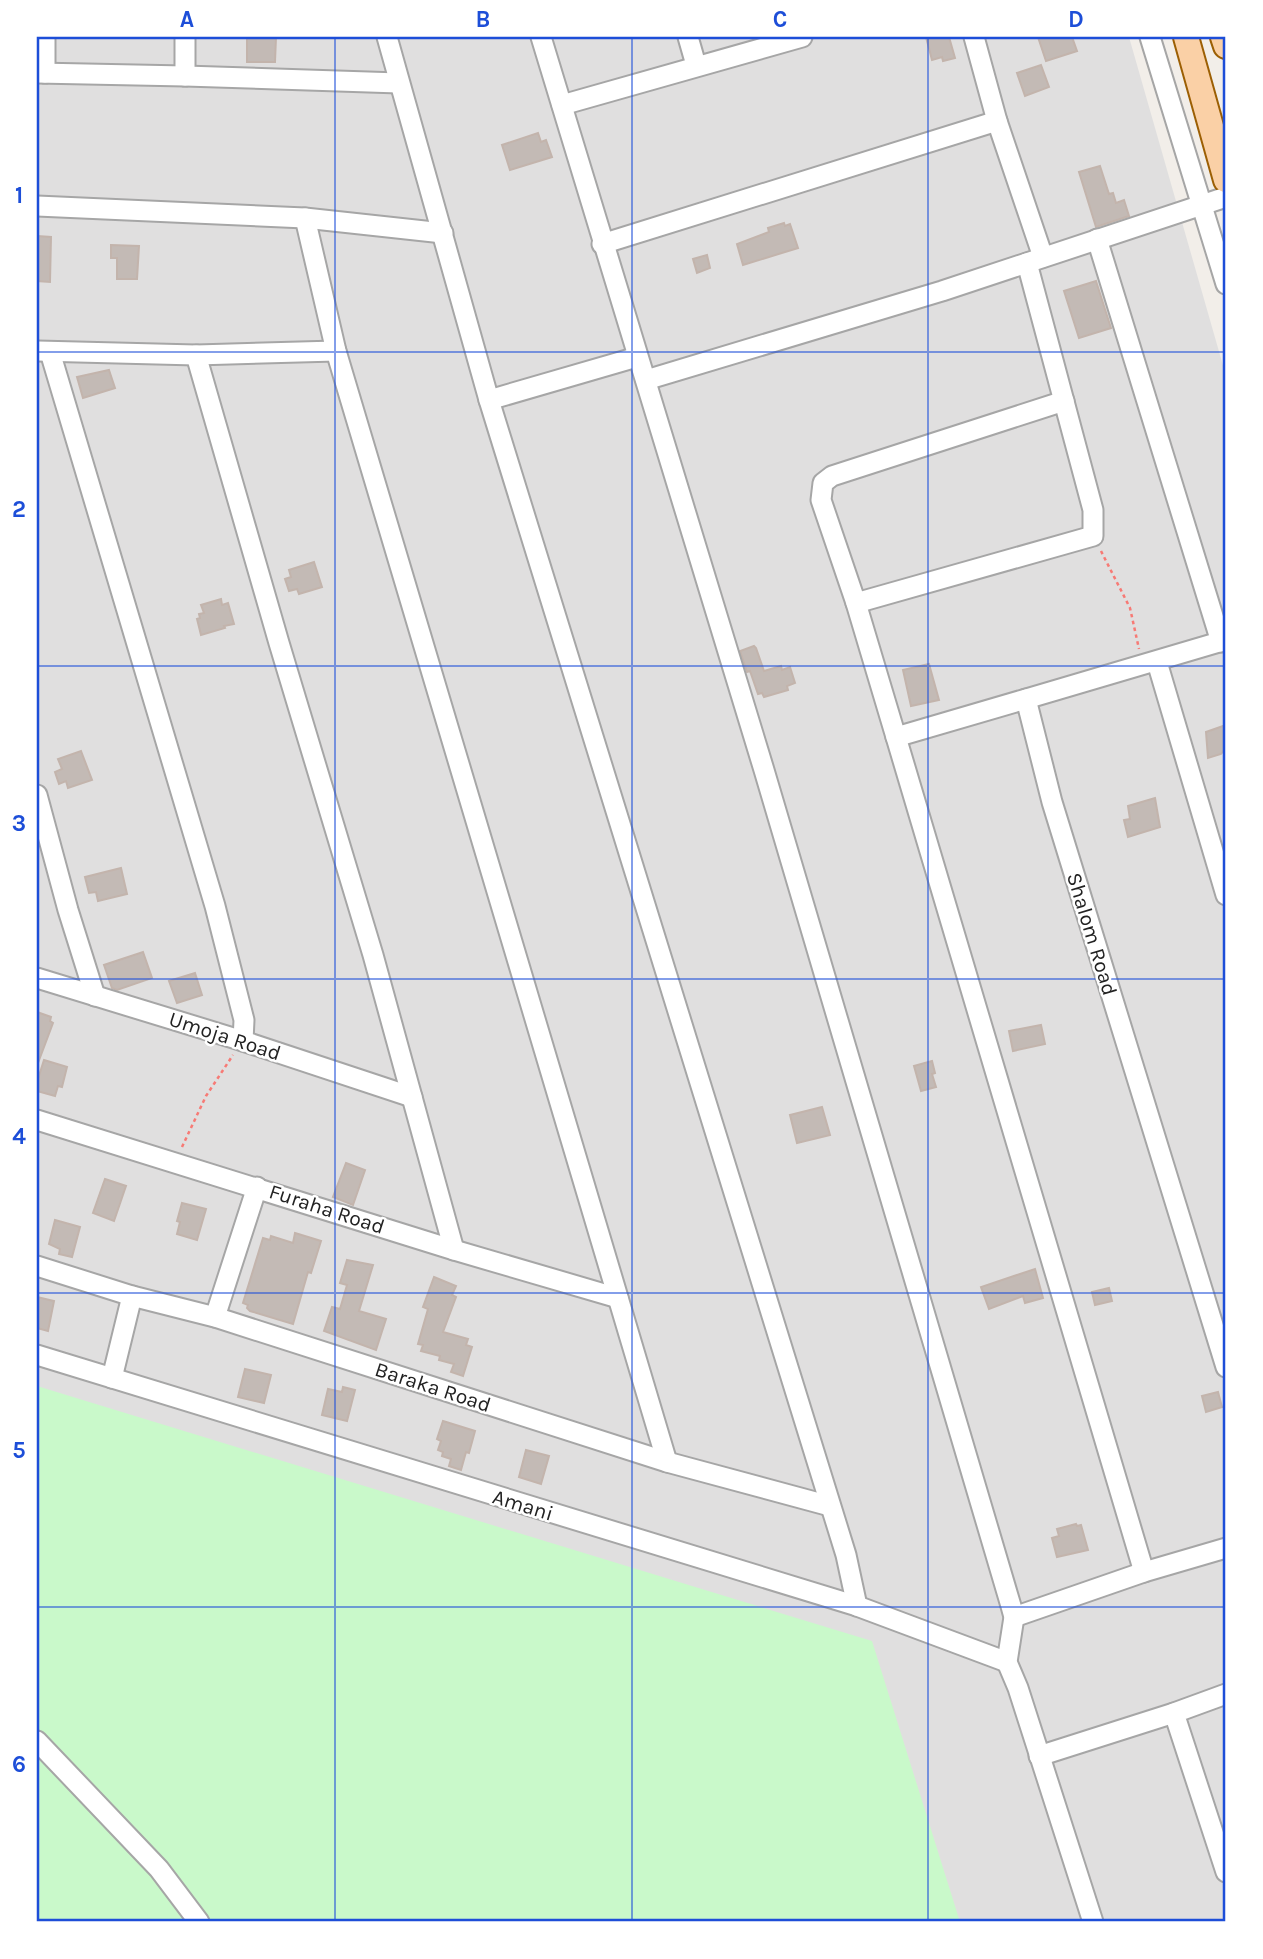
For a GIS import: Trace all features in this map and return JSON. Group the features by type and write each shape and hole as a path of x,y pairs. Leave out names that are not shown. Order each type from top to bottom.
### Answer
{"main road":[{"path":"1186,37 1226,180"},
{"path":"1223,37 1226,46"}],"street":[{"path":"45,37 41,73 399,83"},
{"path":"185,37 185,76"},
{"path":"387,37 489,400 731,1177 846,1555 857,1606"},
{"path":"541,37 764,770 1014,1617 1007,1662 1018,1688 1093,1922"},
{"path":"688,37 696,65"},
{"path":"562,105 802,37"},
{"path":"856,603 1093,536 1093,510 1064,401 1035,260 974,37"},
{"path":"1150,37 1226,285"},
{"path":"602,244 997,121"},
{"path":"646,380 1035,260 1226,197"},
{"path":"37,206 305,218 443,233"},
{"path":"305,218 336,351 667,1462"},
{"path":"896,737 1224,641 1097,239"},
{"path":"243,1041 244,1020 215,906 43,351 196,355 336,351"},
{"path":"196,355 373,955 454,1250"},
{"path":"489,400 637,357"},
{"path":"1064,401 826,479 821,490 821,500 856,603 1144,1572"},
{"path":"1150,664 1226,895"},
{"name":"Shalom Road","path":"1026,699 1052,802 1226,1367"},
{"path":"37,795 95,996"},
{"name":"Umoja Road","path":"37,978 243,1041 412,1097"},
{"name":"Furaha Road","path":"37,1120 454,1250 618,1298"},
{"path":"215,1317 257,1187"},
{"name":"Baraka Road","path":"37,1266 132,1296 215,1317 667,1462 830,1506"},
{"path":"112,1378 132,1296"},
{"name":"Amani","path":"37,1354 857,1606 1007,1662"},
{"path":"1014,1617 1144,1572 1226,1548"},
{"path":"1039,1756 1226,1694"},
{"path":"1174,1713 1226,1872"},
{"path":"37,1741 159,1869 199,1922"}],"path":[{"path":"1093,536 1130,608 1150,664"},
{"path":"175,1161 206,1096 243,1041"}],"shaded area":[{"path":"37,37 1129,37 1226,376 1226,1922 37,1922"}],"green space":[{"path":"37,1386 872,1641 960,1922 37,1922"}],"building":[{"path":"247,37 276,37 275,62 247,62"},
{"path":"926,37 949,37 955,58 943,61 942,57 932,60"},
{"path":"1038,37 1072,37 1077,51 1046,61"},
{"path":"1041,65 1049,87 1025,96 1017,73"},
{"path":"538,133 541,142 546,140 552,157 510,170 502,145"},
{"path":"1100,166 1109,194 1113,193 1116,203 1124,200 1129,216 1096,227 1079,172"},
{"path":"784,223 785,226 790,224 798,248 743,265 737,244"},
{"path":"37,236 51,237 50,282 37,281"},
{"path":"111,245 139,246 137,279 117,279 117,258 111,258"},
{"path":"707,255 710,268 697,273 693,259"},
{"path":"1096,281 1111,328 1079,338 1064,291"},
{"path":"109,370 115,388 83,398 77,377"},
{"path":"314,562 322,587 299,594 297,589 289,591 285,579 291,577 289,570"},
{"path":"221,599 222,605 228,603 234,624 201,635 197,619 200,618 199,614 204,613 201,605"},
{"path":"754,646 764,671 781,666 782,670 790,667 795,683 787,686 788,690 764,697 762,693 758,694 740,651"},
{"path":"929,664 939,700 911,706 903,670"},
{"path":"1226,725 1226,748 1221,754 1208,758 1206,732"},
{"path":"81,751 92,780 68,788 66,781 59,784 55,772 62,769 58,759"},
{"path":"1155,798 1160,827 1128,837 1124,820 1130,819 1128,806"},
{"path":"121,868 127,894 98,901 96,892 89,893 85,877"},
{"path":"143,952 152,978 117,990 112,988 104,965"},
{"path":"195,973 202,995 177,1003 169,981"},
{"path":"37,1012 51,1017 50,1021 53,1023 38,1063"},
{"path":"1041,1025 1045,1044 1013,1051 1009,1031"},
{"path":"44,1060 67,1067 62,1087 58,1086 55,1096 37,1091"},
{"path":"932,1061 936,1087 921,1091 914,1066"},
{"path":"822,1107 830,1135 797,1143 790,1115"},
{"path":"346,1163 365,1170 353,1205 333,1197"},
{"path":"105,1179 126,1186 114,1221 93,1213"},
{"path":"182,1203 206,1209 197,1240 177,1234"},
{"path":"55,1220 80,1227 72,1257 59,1254 60,1249 49,1244"},
{"path":"295,1233 321,1241 311,1273 308,1272 293,1324 250,1311 248,1305 243,1303 263,1238 270,1240 271,1236 293,1243"},
{"path":"347,1260 373,1265 359,1311 386,1319 376,1350 324,1331 332,1307 340,1309 347,1285 340,1283"},
{"path":"1035,1269 1043,1298 1025,1303 1023,1296 989,1309 981,1287"},
{"path":"434,1277 456,1286 452,1295 456,1297 443,1332 468,1339 466,1345 472,1347 463,1376 451,1372 454,1364 439,1360 440,1356 421,1351 423,1345 418,1344 428,1309 423,1307"},
{"path":"1109,1288 1112,1301 1095,1305 1092,1292"},
{"path":"37,1297 54,1301 48,1331 37,1328"},
{"path":"245,1369 271,1375 264,1403 238,1397"},
{"path":"343,1387 355,1390 347,1421 322,1415 328,1389 342,1392"},
{"path":"1218,1392 1222,1407 1206,1412 1202,1396"},
{"path":"443,1421 475,1431 461,1470 449,1466 451,1459 442,1456 443,1452 438,1450 441,1441 437,1439"},
{"path":"526,1450 549,1456 541,1484 519,1477"},
{"path":"1081,1525 1088,1550 1057,1557 1052,1538 1059,1536 1057,1529"}]}
